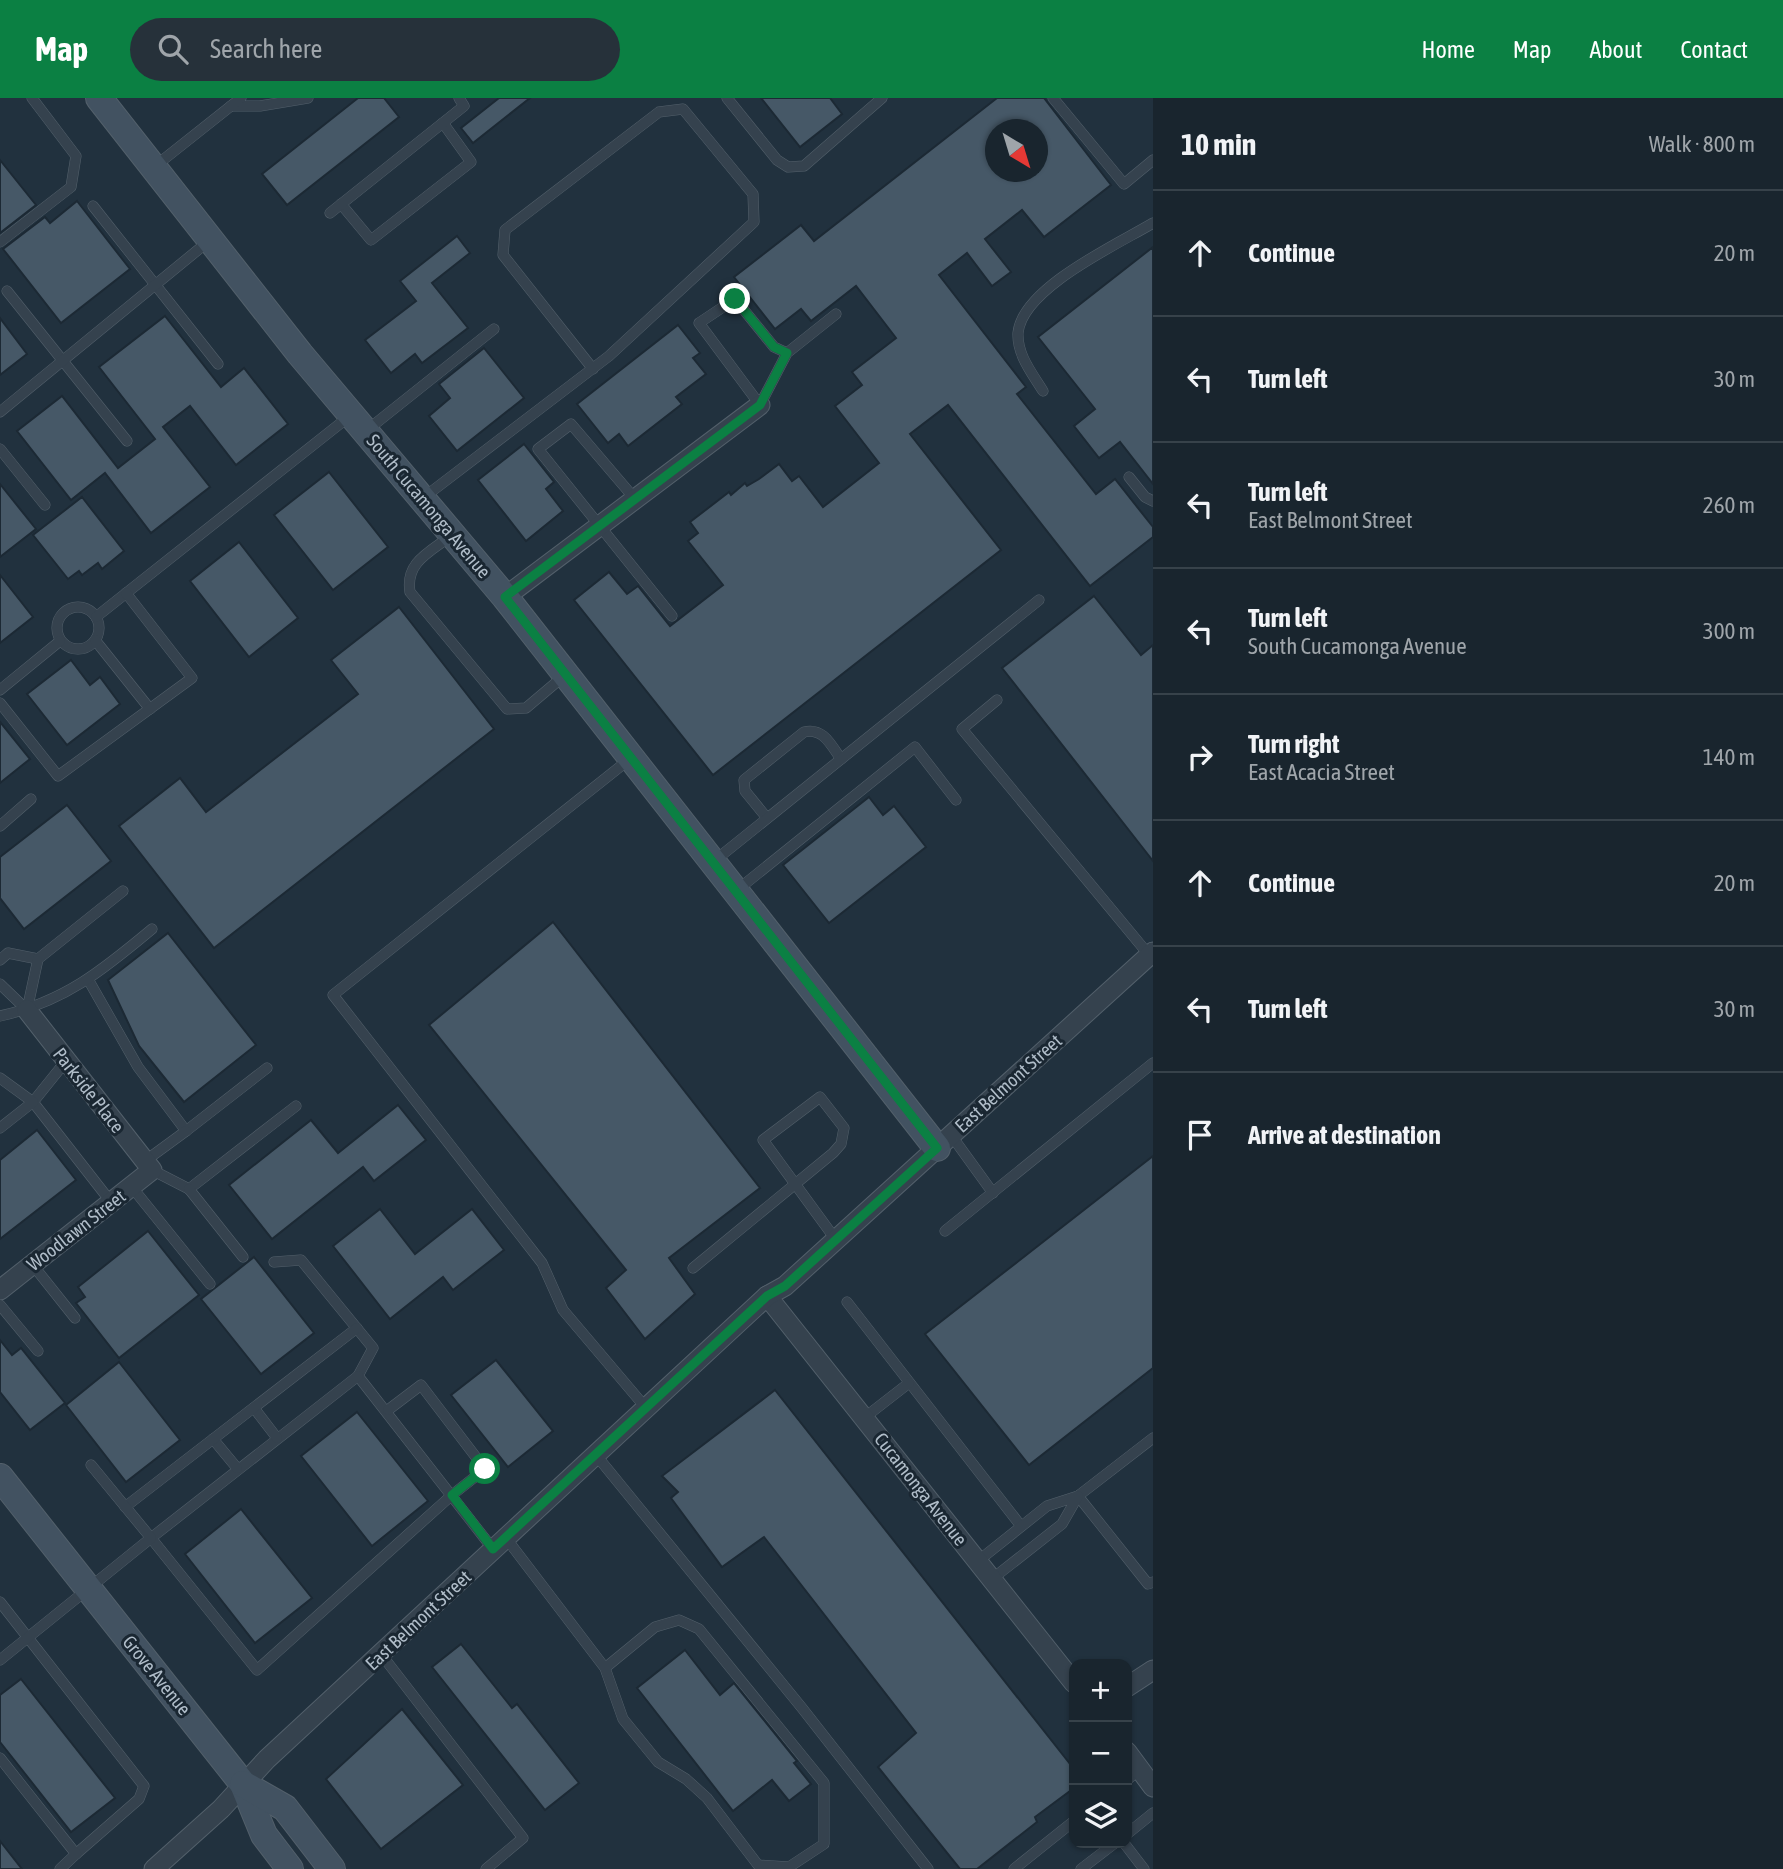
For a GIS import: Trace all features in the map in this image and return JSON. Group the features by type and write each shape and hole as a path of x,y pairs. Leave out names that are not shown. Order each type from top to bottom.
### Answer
{"street":[{"name":"South Cucamonga Avenue","path":"99,98 358,423 505,597 735,891 944,1142"},
{"path":"505,597 760,405"},
{"name":"East Belmont Street","path":"153,1869 220,1809 380,1654 767,1296 785,1286 1151,954"},
{"name":"Parkside Place","path":"27,1010 148,1166"},
{"name":"Woodlawn Street","path":"0,1290 131,1186 148,1166"},
{"name":"Cucamonga Avenue","path":"767,1296 1069,1677"},
{"name":"Grove Avenue","path":"0,1477 243,1784 264,1835 290,1869"},
{"path":"1132,1684 1153,1670"},
{"path":"1133,1774 1153,1787"},
{"name":"Grove Avenue","path":"243,1784 285,1808 332,1869"}],"lane":[{"path":"0,242 71,187 76,156 32,98"},
{"path":"153,167 241,98"},
{"path":"231,106 260,106 309,98"},
{"path":"330,212 443,123 461,102 474,98"},
{"path":"727,98 777,160 788,167 804,166 882,98"},
{"path":"1054,98 1124,184 1153,160"},
{"path":"422,499 593,369 754,222 753,194 683,109 659,112 505,230 503,255 593,369"},
{"path":"341,204 371,240 471,162 443,123"},
{"path":"93,205 218,364"},
{"path":"1043,391 1024,362 1020,347 1021,320 1028,309 1084,263 1153,223"},
{"path":"0,412 211,240"},
{"path":"7,291 127,441"},
{"path":"787,353 774,347 735,299 699,323 760,405 787,353 836,314"},
{"path":"96,617 358,423 494,329"},
{"path":"635,499 571,424 538,449 672,616"},
{"path":"0,449 45,505"},
{"path":"1129,477 1145,497 1153,501"},
{"path":"452,534 411,568 408,577 410,592 498,701 507,709 526,708 566,674"},
{"path":"0,703 58,776 192,678 126,593"},
{"path":"713,862 1039,600"},
{"path":"82,607 96,617 99,627 95,640 78,649 60,640 56,627 68,609 82,607"},
{"path":"0,690 60,640"},
{"path":"95,640 149,709"},
{"path":"997,700 962,729 1151,954"},
{"path":"767,818 745,791 744,780 804,732 812,730 821,733 841,758"},
{"path":"735,891 915,747 956,800"},
{"path":"631,758 333,995 541,1263 563,1310 646,1408"},
{"path":"0,825 31,799"},
{"path":"27,1010 38,959 123,891"},
{"path":"0,1016 27,1010 89,981 152,929"},
{"path":"0,960 8,953 38,959"},
{"path":"89,981 138,1068 186,1131"},
{"path":"0,984 27,1010"},
{"path":"0,1128 33,1102 66,1060"},
{"path":"945,1231 1153,1063"},
{"path":"243,1257 189,1189 148,1166 186,1131 267,1068"},
{"path":"0,1078 33,1102 111,1202"},
{"path":"693,1268 796,1185 841,1144 844,1128 820,1097 763,1140 796,1185 835,1240"},
{"path":"189,1189 296,1106"},
{"path":"944,1142 993,1193"},
{"path":"131,1186 210,1284"},
{"path":"0,1660 90,1590 237,1468 358,1376 373,1348 302,1260 274,1262"},
{"path":"32,1264 75,1318"},
{"path":"847,1302 1021,1527"},
{"path":"0,1305 38,1351"},
{"path":"125,1507 357,1328"},
{"path":"358,1376 388,1410 452,1495 500,1544 606,1668 622,1719 658,1762 687,1779 707,1798 758,1864 789,1867 824,1844 824,1783 699,1629 679,1620 655,1627 606,1668"},
{"path":"864,1418 909,1382"},
{"path":"91,1465 257,1671 452,1495 485,1469 421,1385 388,1410"},
{"path":"254,1408 277,1438"},
{"path":"978,1561 1047,1506 1078,1496 1153,1438"},
{"path":"214,1439 237,1468"},
{"path":"596,1455 802,1708 928,1869"},
{"path":"992,1579 1062,1524 1078,1496"},
{"path":"1078,1496 1148,1584 1153,1582"},
{"path":"0,1602 144,1786 139,1800 60,1869"},
{"path":"380,1654 523,1838 486,1869"},
{"path":"0,1758 76,1854"},
{"path":"1132,1830 1153,1813"},
{"path":"1014,1869 1069,1825"},
{"path":"1081,1869 1108,1848"},
{"path":"1128,1848 1144,1869"}],"building":[{"path":"358,98 384,98 399,117 287,205 262,174"},
{"path":"499,98 530,98 473,143 461,128"},
{"path":"761,98 830,98 842,114 800,147"},
{"path":"997,98 1044,98 1111,185 1044,237 1022,210 985,239 1011,272 992,286 967,253 939,275 1026,387 1017,394 1096,494 1115,479 1153,527 1153,537 1090,586 948,405 910,434 1001,550 713,775 574,600 609,572 627,594 638,586 670,626 723,585 688,541 698,533 690,522 729,492 731,495 745,483 747,486 779,464 792,481 799,476 823,507 879,463 835,406 862,385 852,372 896,338 856,286 811,321 801,309 775,329 734,277 801,225 814,241"},
{"path":"0,160 36,205 0,233"},
{"path":"77,201 130,269 61,323 3,249 45,217 50,223"},
{"path":"457,236 470,253 432,283 468,328 422,363 415,354 391,373 365,340 416,301 400,281"},
{"path":"1153,247 1153,484 1120,442 1099,458 1074,426 1095,409 1038,337"},
{"path":"165,316 221,387 244,368 288,424 236,465 190,406 163,427 210,487 151,533 105,473 71,500 17,431 62,396 118,468 155,439 99,367"},
{"path":"0,318 27,354 0,375"},
{"path":"678,325 700,353 693,358 706,374 676,397 682,404 628,446 619,434 608,443 577,404"},
{"path":"484,348 524,398 457,451 429,416 450,398 439,384"},
{"path":"524,444 554,482 546,489 563,511 526,541 478,480"},
{"path":"329,472 388,547 333,590 274,515"},
{"path":"0,484 36,529 0,557"},
{"path":"82,497 124,551 102,569 98,563 82,575 79,571 68,579 33,535"},
{"path":"239,542 298,618 249,657 190,581"},
{"path":"0,575 33,617 0,643"},
{"path":"1094,596 1141,655 1153,645 1153,861 1002,668"},
{"path":"399,607 494,729 214,948 119,826 180,778 206,812 358,694 331,660"},
{"path":"71,660 90,685 100,677 120,704 67,745 27,694"},
{"path":"0,722 30,759 0,783"},
{"path":"869,797 883,815 894,806 926,847 829,923 783,865"},
{"path":"67,805 111,861 24,929 0,898 0,857"},
{"path":"553,922 760,1188 669,1258 695,1294 645,1339 606,1288 626,1270 429,1025"},
{"path":"168,933 256,1045 184,1102 139,1046 108,980"},
{"path":"398,1105 426,1140 374,1181 363,1167 272,1239 229,1185 311,1120 338,1153"},
{"path":"37,1130 76,1180 0,1239 0,1160"},
{"path":"1153,1156 1153,1368 1029,1465 925,1334"},
{"path":"380,1209 415,1254 472,1209 504,1250 453,1290 443,1277 390,1319 333,1246"},
{"path":"148,1231 199,1295 119,1358 76,1303 85,1297 78,1287"},
{"path":"254,1257 314,1333 261,1374 201,1299"},
{"path":"0,1340 12,1355 21,1348 65,1403 30,1430 0,1392"},
{"path":"496,1360 553,1431 508,1467 451,1395"},
{"path":"119,1362 180,1440 126,1482 66,1405"},
{"path":"775,1390 1069,1763 1069,1792 1035,1817 1037,1822 977,1869 960,1869 878,1767 916,1733 764,1537 722,1567 671,1498 678,1492 662,1476"},
{"path":"357,1412 428,1501 372,1546 301,1456"},
{"path":"241,1509 312,1598 255,1643 185,1554"},
{"path":"461,1644 512,1708 517,1704 579,1783 545,1810 432,1667"},
{"path":"685,1650 720,1695 734,1683 797,1761 794,1763 811,1784 789,1801 772,1780 733,1811 637,1688"},
{"path":"21,1679 115,1798 71,1832 0,1742 0,1695"},
{"path":"402,1709 463,1785 381,1849 326,1779"},
{"path":"0,1841 22,1869 0,1869"}],"route":[{"path":"485,1469 452,1495 493,1549 767,1296 785,1286 937,1148 505,597 760,405 787,353 774,347 735,299"}]}
